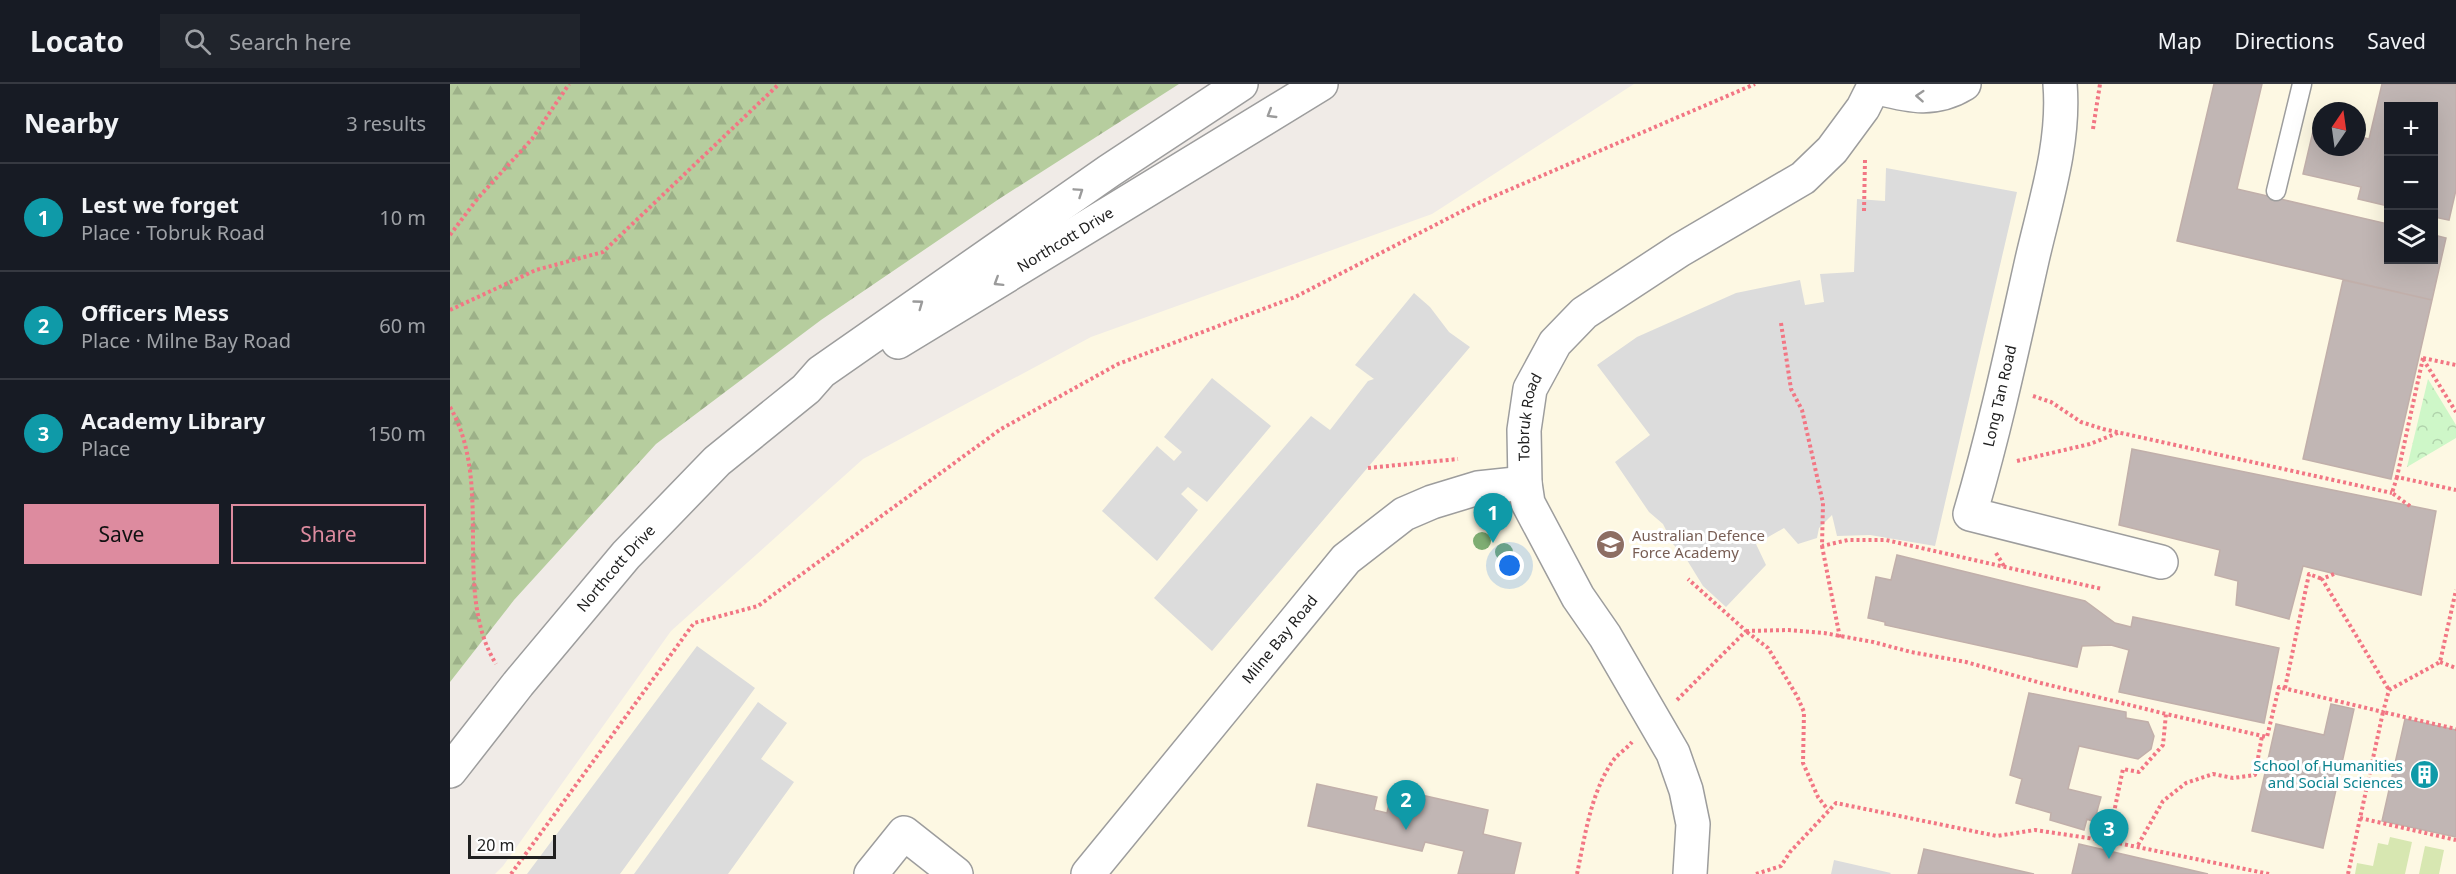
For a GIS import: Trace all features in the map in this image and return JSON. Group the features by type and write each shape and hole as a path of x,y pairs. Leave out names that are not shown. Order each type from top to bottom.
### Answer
{"street":[{"name":"Northcott Drive","path":"450,771 518,684 626,555 717,461 806,389 821,372 980,260 1241,84"},
{"name":"Northcott Drive","path":"806,389 858,367 1322,84"},
{"path":"1874,86 1904,94 1932,96 1949,92 1964,84"},
{"name":"Long Tan Road","path":"2060,84 2060,125 2053,172 2003,388 1970,514 2161,562"},
{"name":"Tobruk Road","path":"1690,874 1693,840 1692,816 1673,753 1605,636 1578,597 1528,503 1525,483 1524,430 1530,390 1556,343 1584,313 1620,288 1803,178 1832,150 1863,108 1874,86"},
{"name":"Milne Bay Road","path":"1088,874 1346,559 1404,514 1432,501 1471,489 1525,483"},
{"path":"871,874 904,833 957,874"}],"lane":[{"path":"2276,191 2302,84"}],"path":[{"path":"450,235 478,198 532,139 569,84"},
{"path":"450,310 536,270 603,252 778,84"},
{"path":"511,874 694,623 758,606 1001,429 1118,364 1295,297 1476,204 1755,84"},
{"path":"1864,211 1864,165 1867,153"},
{"path":"1781,323 1791,389 1802,410 1822,502 1822,546 1840,638"},
{"path":"2423,358 2456,365"},
{"path":"2423,358 2456,412"},
{"path":"2392,493 2423,358"},
{"path":"2031,395 2051,402 2081,422 2103,429 2392,493 2410,506"},
{"path":"450,407 457,419 472,477 476,615 494,662 518,684"},
{"path":"1368,468 1464,459 1471,489"},
{"path":"2397,477 2456,490"},
{"path":"1822,546 1848,540 1886,540 2102,589"},
{"path":"2285,688 2309,574 2322,579 2389,690"},
{"path":"2322,579 2334,574"},
{"path":"2348,874 2389,690 2440,662 2456,590"},
{"path":"1829,811 1818,797 1803,762 1804,712 1797,696 1768,648 1746,631 1788,630 1824,633 1966,662 2041,683 2267,737 2279,687 2456,729"},
{"path":"2440,662 2456,668"},
{"path":"2108,841 2123,769 2139,772 2163,746 2166,714"},
{"path":"2138,845 2163,801 2186,783 2213,774 2233,778 2255,775 2262,736"},
{"path":"1756,874 1781,866 1790,852 1836,803 1996,836 2035,830 2138,845 2269,874"},
{"path":"2360,818 2456,840"}],"shaded area":[{"name":"Australian Defence Force Academy","path":"1634,84 2456,84 2456,874 495,874 671,631 863,459 1091,337 1432,214"},
{"path":"1886,168 2017,192 1935,546 1870,535 1837,536 1832,515 1819,528 1817,538 1798,544 1784,528 1756,544 1766,565 1726,607 1703,586 1687,560 1673,544 1663,524 1649,512 1615,462 1650,435 1597,365 1637,337 1736,293 1800,280 1805,305 1824,302 1820,274 1854,272 1857,199 1885,201"},
{"path":"1414,293 1430,307 1449,332 1470,347 1212,651 1154,598 1311,416 1330,430 1368,381 1374,379 1355,365"},
{"path":"1212,378 1271,426 1207,502 1188,487 1181,494 1198,510 1157,561 1102,511 1157,446 1174,461 1182,452 1164,437"},
{"path":"697,646 755,688 620,874 527,874"},
{"path":"758,702 787,723 761,759 794,782 728,874 634,874"},
{"path":"1834,860 1891,873 1831,874"}],"green space":[{"path":"450,84 1179,84 999,199 821,320 656,444 514,600 450,682"},
{"path":"2428,379 2456,425 2456,438 2407,467"},
{"path":"2390,837 2412,842 2405,874 2355,874 2357,863 2373,866 2378,843 2388,845"},
{"path":"2425,846 2444,850 2439,874 2419,874"}],"building":[{"path":"2214,84 2262,84 2237,189 2384,223 2384,264 2438,264 2438,236 2446,238 2432,300 2177,241"},
{"path":"2382,84 2456,84 2456,190 2449,220 2438,218 2438,102 2384,102 2384,205 2358,199 2361,187 2303,174 2312,136 2312,156 2366,156 2366,138 2369,139"},
{"path":"2343,280 2432,300 2391,479 2303,459"},
{"path":"2132,449 2436,511 2421,595 2303,566 2289,619 2236,605 2238,581 2215,575 2220,550 2119,525"},
{"path":"1897,555 2085,601 2115,623 2131,627 2133,617 2279,648 2264,723 2119,692 2129,650 2111,645 2082,646 2077,667 1885,625 1885,622 1868,618 1876,577 1891,580"},
{"path":"2029,693 2126,712 2126,718 2148,722 2154,736 2151,749 2138,759 2079,746 2068,789 2101,797 2094,822 2087,819 2084,830 2050,820 2051,813 2016,803 2022,779 2010,775"},
{"path":"2331,704 2354,709 2323,848 2252,831 2276,724 2324,735"},
{"name":"School of Humanities and Social Sciences","path":"2405,719 2456,730 2456,837 2382,821"},
{"path":"1317,784 1377,797 1374,810 1387,813 1390,799 1406,803 1408,792 1488,810 1483,834 1521,843 1514,874 1458,874 1464,851 1425,842 1422,851 1308,826"},
{"path":"2079,844 2208,874 2072,874"},
{"path":"1924,849 2034,874 1918,874"}],"place":[{"name":"Lest we forget","path":"1493,543"},
{"name":"Australian Defence Force Academy","path":"1611,545"},
{"name":"School of Humanities and Social Sciences","path":"2424,775"},
{"name":"Officers Mess","path":"1406,830"},
{"name":"Academy Library","path":"2109,859"}]}
